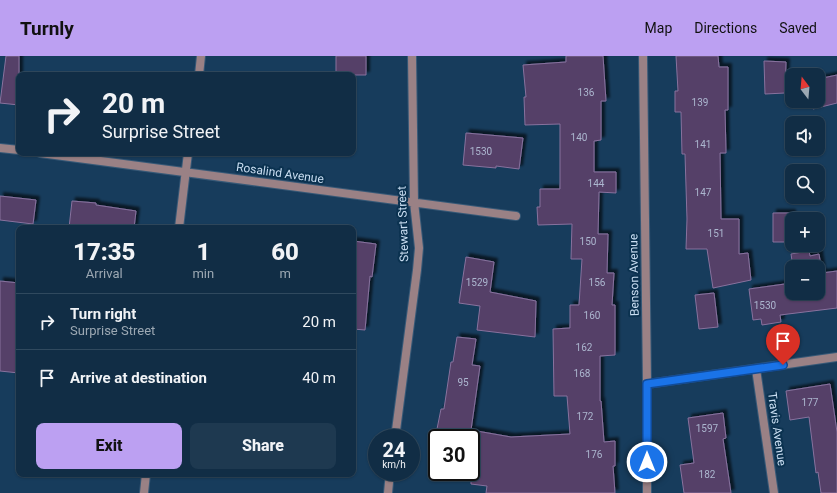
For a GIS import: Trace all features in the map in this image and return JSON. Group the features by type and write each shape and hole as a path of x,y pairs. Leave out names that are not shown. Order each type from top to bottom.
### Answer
{"street":[{"path":"199,72 201,56"},
{"name":"Stewart Street","path":"396,429 419,248 414,202 412,56"},
{"name":"Benson Avenue","path":"643,56 647,493"},
{"path":"0,148 16,150"},
{"name":"Rosalind Avenue","path":"63,156 516,216"},
{"path":"179,225 188,156"},
{"path":"647,384 837,357"},
{"name":"Travis Avenue","path":"756,369 774,493"},
{"path":"144,493 146,477"},
{"path":"388,493 389,481"}],"building":[{"path":"6,56 19,56 19,72 16,72 16,105 0,103"},
{"path":"336,56 366,56 366,75 356,75 356,72 336,72"},
{"path":"566,56 603,56 606,101 601,101 601,140 594,141 594,172 616,172 616,193 599,192 598,234 608,234 607,273 614,273 612,305 615,305 615,355 600,356 600,401 604,442 615,441 615,466 613,466 615,493 486,493 487,486 471,484 471,481 480,481 480,432 511,437 570,434 567,396 554,396 553,329 570,328 570,305 579,305 582,259 571,259 572,224 538,225 537,207 540,207 540,189 560,189 560,124 525,125 524,97 526,97 523,65 566,62"},
{"path":"676,56 718,56 719,67 728,67 728,110 725,110 726,153 720,153 721,219 739,219 739,254 748,253 751,280 713,288 707,249 686,249 687,219 685,154 682,154 681,112 675,112 675,91 678,91"},
{"path":"764,61 786,62 785,93 765,94"},
{"path":"837,75 837,103 825,106 825,78"},
{"path":"466,133 523,138 519,169 496,166 496,168 463,165"},
{"path":"0,196 36,200 33,224 0,220"},
{"path":"72,201 96,203 96,205 136,211 134,225 69,225"},
{"path":"773,213 785,213 785,242 773,242"},
{"path":"356,241 376,244 372,277 370,276 365,330 356,329"},
{"path":"809,252 810,256 819,254 820,260 792,260 791,254"},
{"path":"466,257 494,262 490,292 536,301 535,337 477,330 480,306 459,303"},
{"path":"837,271 837,308 780,315 781,322 762,325 761,319 753,320 749,289 785,284 785,300 825,300 825,273"},
{"path":"0,281 16,283 16,373 0,371"},
{"path":"714,293 718,327 699,329 695,295"},
{"path":"457,337 476,339 472,365 480,366 471,429 437,429 441,409 444,409 451,362 453,362"},
{"path":"830,384 837,432 837,493 821,493 818,472 816,473 809,417 790,420 786,391"},
{"path":"723,413 726,438 723,439 731,493 684,493 680,465 694,463 688,418"}],"route":[{"path":"647,462 647,384 783,365"}]}
